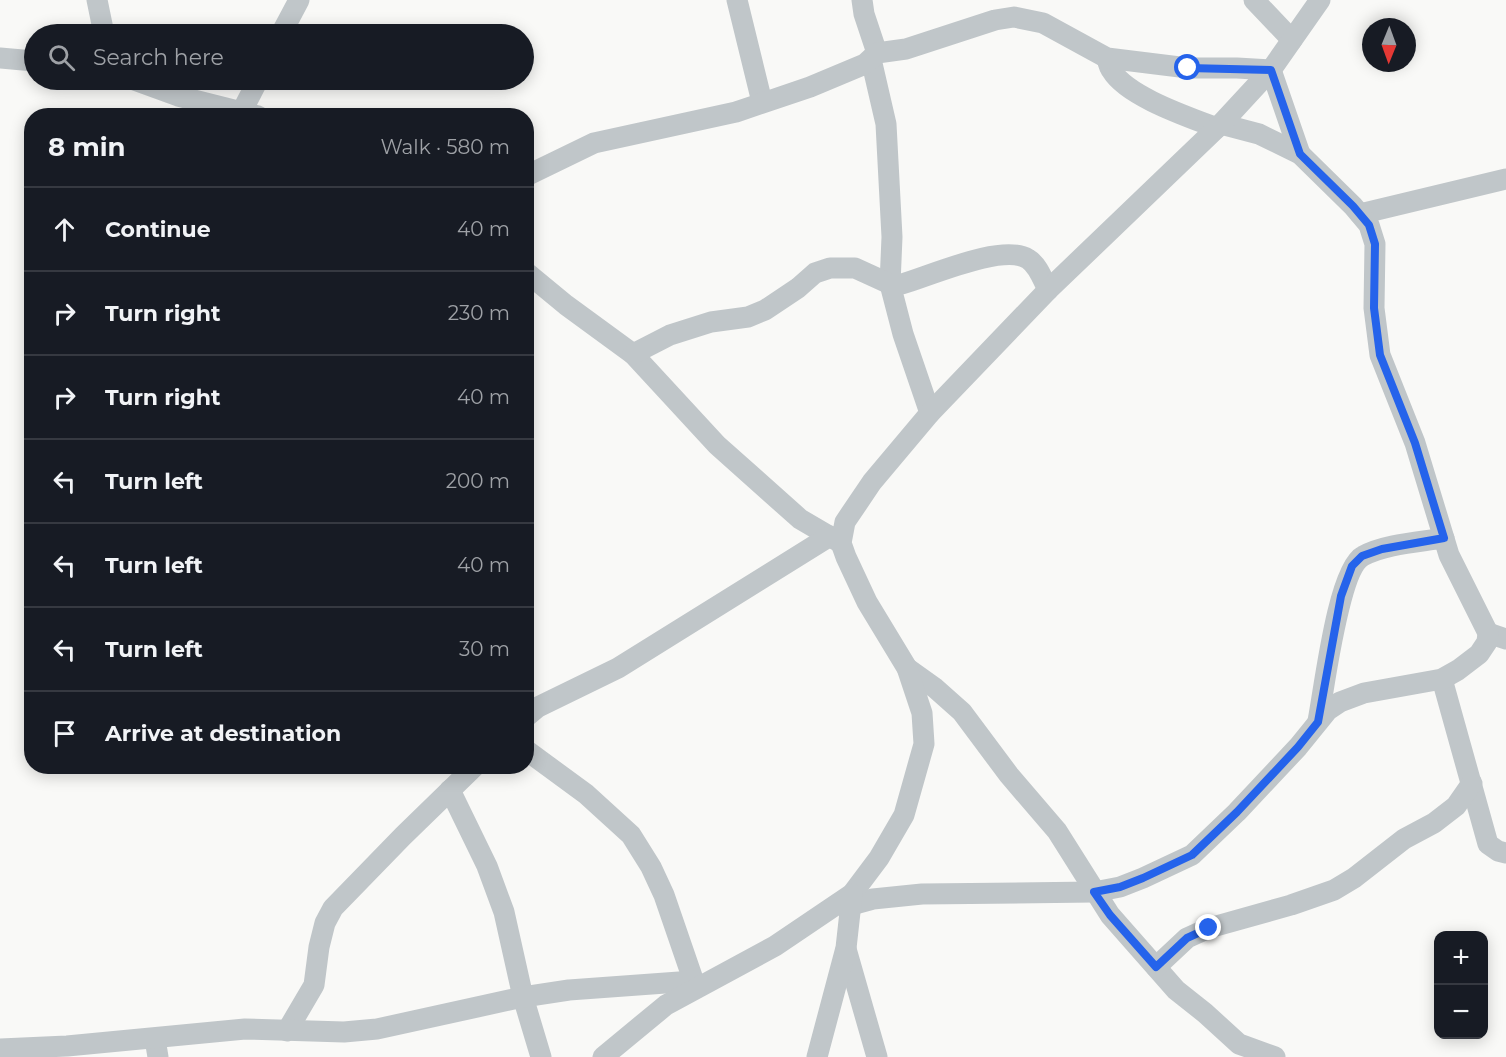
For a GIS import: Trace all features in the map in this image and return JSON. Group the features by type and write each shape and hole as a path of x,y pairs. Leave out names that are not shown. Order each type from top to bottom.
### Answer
{"street":[{"path":"97,0 102,24"},
{"path":"286,24 299,0"},
{"path":"737,0 762,102"},
{"path":"862,0 886,124 892,225 891,284 903,334 930,413"},
{"path":"1028,0 1032,21"},
{"path":"1254,0 1292,40"},
{"path":"534,710 618,668 835,540 872,482 930,413 1048,290 1219,126 1271,70 1320,0"},
{"path":"534,172 594,144 725,114 810,87 865,64 874,56 906,49 995,20 1014,17 1042,23 1107,58 1188,68 1271,70"},
{"path":"0,58 24,60"},
{"path":"603,1057 666,1005 695,985 775,946 852,900 922,894 1094,892 1120,887 1192,855 1245,804 1298,747 1328,710 1340,702 1364,693 1442,679 1479,654 1487,642 1499,634 1449,555 1415,443 1380,355 1374,308 1375,244 1369,225 1300,154 1259,134 1219,126 1145,98 1120,81 1111,70 1107,58"},
{"path":"1271,70 1300,154"},
{"path":"162,90 229,108"},
{"path":"251,108 256,90"},
{"path":"1360,214 1506,179"},
{"path":"633,354 670,335 711,322 748,317 765,310 798,288 814,273 830,268 855,268 891,284 902,284 996,254 1018,254 1030,260 1048,290"},
{"path":"534,279 633,354 717,445 800,519 835,540 867,602 907,668 922,714 924,744 904,815 852,900 846,948 817,1057"},
{"path":"1318,722 1341,596 1352,566 1362,556 1382,549 1444,538"},
{"path":"907,668 935,688 962,712 1057,831 1110,915 1176,990 1205,1013 1235,1048 1247,1048 1275,1057"},
{"path":"1442,679 1488,844 1506,853"},
{"path":"534,756 586,794 631,835 651,867 664,895 695,985"},
{"path":"287,1031 314,986 319,946 325,923 333,908 467,774"},
{"path":"1156,967 1187,938 1209,928 1334,890 1354,878 1404,838 1434,823 1456,806 1472,783"},
{"path":"450,790 487,866 501,902 523,997 542,1057"},
{"path":"846,948 877,1057"},
{"path":"0,1049 67,1046 156,1048 245,1029 344,1032 377,1029 523,997 570,990 695,985"}],"route":[{"path":"1188,68 1271,70 1300,154 1369,225 1375,244 1374,308 1380,355 1415,443 1444,538 1382,549 1362,556 1352,566 1341,596 1318,722 1298,747 1237,812 1192,855 1120,887 1094,892 1110,915 1156,967 1187,938 1209,928"}]}
